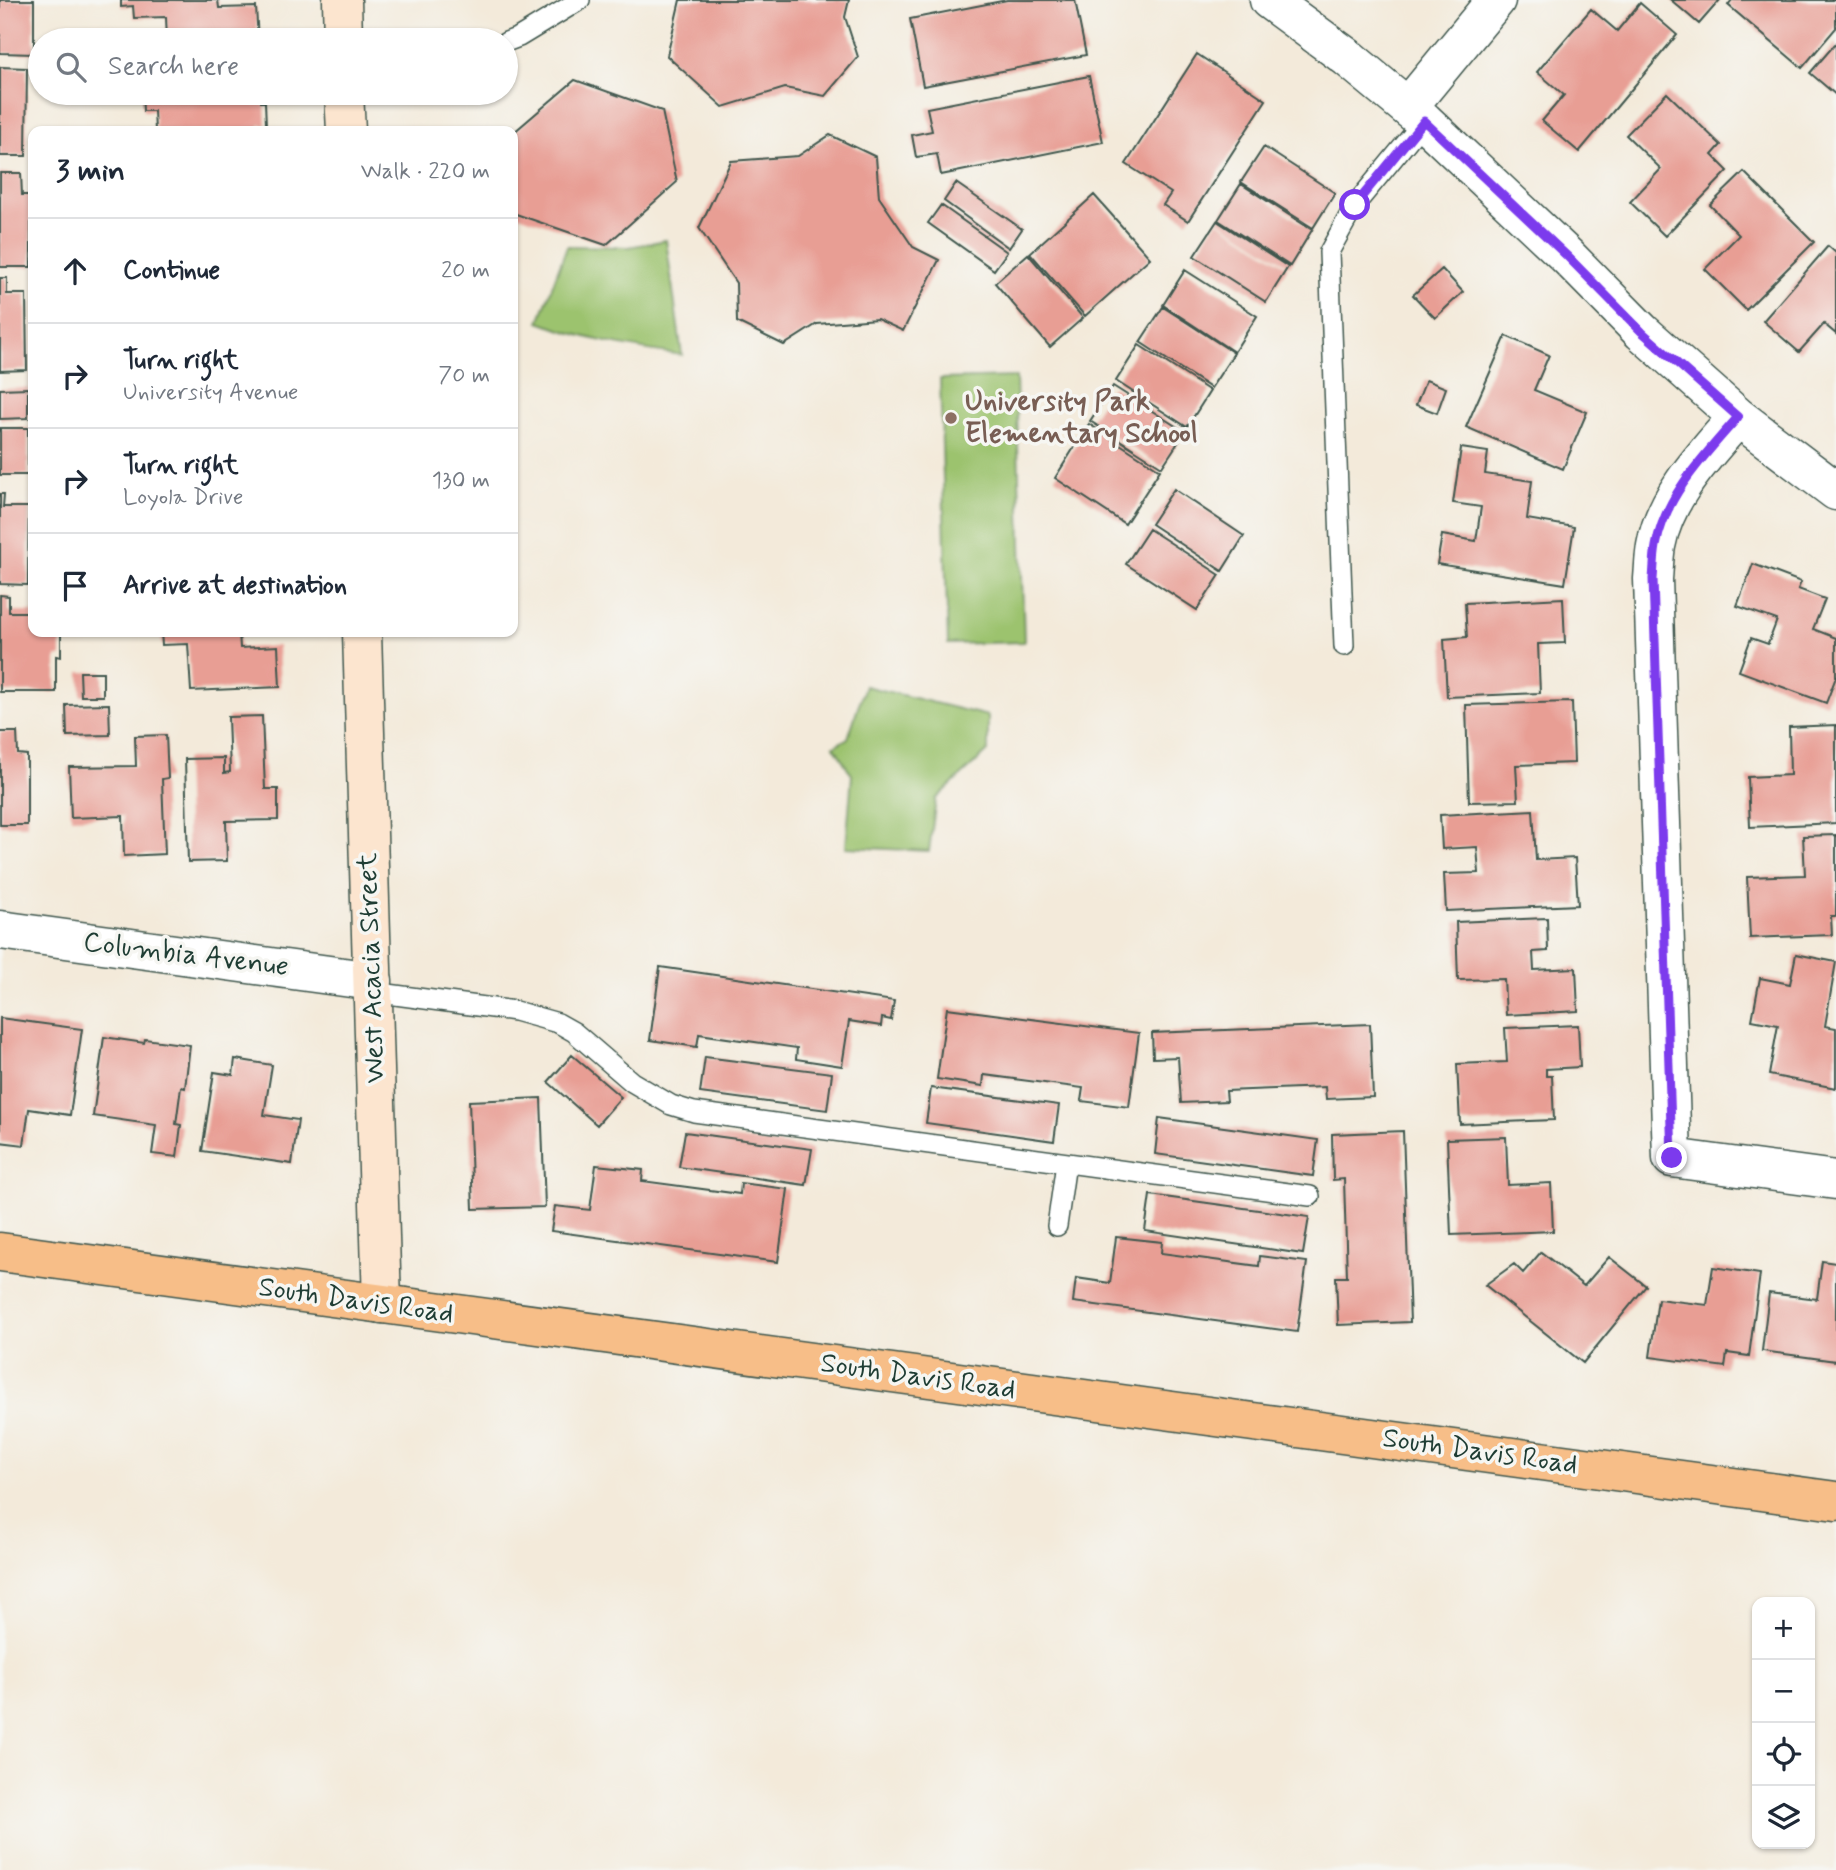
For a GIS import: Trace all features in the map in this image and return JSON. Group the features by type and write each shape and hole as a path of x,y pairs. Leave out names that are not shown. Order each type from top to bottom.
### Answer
{"main road":[{"name":"South Davis Road","path":"0,1252 1836,1501"}],"street":[{"path":"342,0 343,28"},
{"path":"1269,0 1348,58 1416,114 1567,256 1642,332 1738,417 1836,491"},
{"path":"1416,114 1496,0"},
{"path":"344,105 345,126"},
{"path":"1738,417 1696,467 1666,515 1656,544 1653,579 1672,1158 1836,1180"},
{"name":"West Acacia Street","path":"362,637 382,1304"},
{"name":"Columbia Avenue","path":"0,930 373,987"}],"lane":[{"path":"518,37 580,0"},
{"path":"1344,646 1329,252 1355,205 1416,114"},
{"path":"373,987 515,1011 558,1023 574,1032 632,1082 671,1105 694,1112 1310,1196"},
{"path":"1057,1226 1066,1163"}],"green space":[{"path":"666,240 682,355 609,343 539,322 567,246 629,247"},
{"path":"1016,377 1024,642 948,644 940,379"},
{"path":"865,686 988,716 988,751 936,799 929,851 846,847 852,775 834,746 848,738"}],"building":[{"path":"0,0 34,0 34,28 28,28 28,54 0,53"},
{"path":"121,0 218,0 219,8 256,7 257,28 166,28 166,17 134,18 133,6 121,7"},
{"path":"680,0 849,0 845,17 858,57 825,96 785,88 723,107 667,56"},
{"path":"1007,0 1075,0 1086,55 923,86 910,19"},
{"path":"1671,0 1720,0 1699,24"},
{"path":"1732,0 1836,0 1836,28 1802,68 1728,5"},
{"path":"1640,3 1677,35 1579,152 1542,121 1564,95 1537,72 1591,9 1617,31"},
{"path":"1836,43 1836,95 1810,73"},
{"path":"1197,54 1266,100 1188,221 1163,205 1171,193 1126,164"},
{"path":"0,67 27,68 26,156 0,156"},
{"path":"1089,76 1103,142 941,175 937,154 916,157 912,135 932,131 927,108"},
{"path":"575,80 662,111 677,182 606,245 518,215 518,129"},
{"path":"1667,93 1721,145 1712,155 1728,171 1665,236 1630,202 1661,169 1626,135"},
{"path":"143,105 265,105 266,125 155,126 154,111 143,111"},
{"path":"830,135 876,157 879,197 913,247 939,260 903,331 877,319 817,324 784,345 737,322 736,283 699,228 731,161 798,156"},
{"path":"1264,147 1335,193 1313,228 1241,182"},
{"path":"1744,172 1814,242 1746,310 1705,269 1739,235 1710,205"},
{"path":"0,173 21,173 22,195 28,195 28,267 0,267"},
{"path":"956,183 1022,229 1009,248 944,201"},
{"path":"1241,184 1312,230 1290,266 1218,220"},
{"path":"1094,195 1150,258 1085,316 1030,253"},
{"path":"941,205 1007,252 994,270 928,223"},
{"path":"1217,221 1288,267 1266,302 1194,256"},
{"path":"1828,246 1836,253 1836,334 1824,324 1799,352 1763,321"},
{"path":"1028,254 1083,318 1050,347 995,283"},
{"path":"1442,269 1463,292 1435,318 1413,295"},
{"path":"1185,270 1257,316 1234,352 1163,305"},
{"path":"0,278 7,278 7,294 26,294 27,370 0,371"},
{"path":"1163,307 1234,353 1211,388 1140,342"},
{"path":"1506,336 1549,355 1534,390 1587,412 1563,469 1466,427"},
{"path":"1139,345 1210,391 1187,427 1116,381"},
{"path":"1426,380 1446,388 1437,413 1416,405"},
{"path":"1113,386 1185,432 1162,467 1090,421"},
{"path":"28,388 28,418 0,419 0,389"},
{"path":"1089,424 1160,470 1125,524 1055,478"},
{"path":"0,428 28,428 28,475 0,475"},
{"path":"1461,448 1488,452 1485,474 1532,481 1527,519 1574,527 1565,584 1437,564 1442,535 1476,541 1481,507 1453,503"},
{"path":"1174,489 1244,536 1222,571 1151,524"},
{"path":"0,494 4,494 3,507 28,507 28,585 0,584"},
{"path":"1149,529 1220,575 1197,610 1126,564"},
{"path":"1753,564 1801,582 1798,589 1825,599 1813,629 1836,638 1836,677 1826,703 1739,671 1751,638 1768,644 1777,620 1737,606"},
{"path":"0,595 9,596 9,612 28,612 28,637 61,637 61,657 56,656 56,692 0,692"},
{"path":"1563,598 1565,643 1538,644 1540,693 1447,697 1444,639 1467,637 1465,603"},
{"path":"161,637 239,637 240,648 278,646 280,687 191,691 188,644 162,645"},
{"path":"80,672 103,672 103,696 81,696"},
{"path":"1572,702 1574,763 1516,765 1518,801 1469,802 1466,705"},
{"path":"109,704 110,735 67,736 66,705"},
{"path":"262,716 265,789 278,789 278,820 226,821 227,861 188,862 185,759 224,758 224,773 230,772 228,717"},
{"path":"1836,725 1836,823 1750,827 1748,777 1790,775 1789,727"},
{"path":"0,732 17,732 18,754 27,755 27,825 0,825"},
{"path":"166,735 168,778 162,779 165,854 124,856 123,816 71,818 69,767 136,766 135,736"},
{"path":"1533,810 1536,860 1575,858 1578,905 1446,911 1444,874 1479,873 1477,847 1442,849 1440,815"},
{"path":"1836,835 1836,916 1831,916 1832,935 1750,938 1747,877 1805,875 1803,836"},
{"path":"1547,918 1548,951 1533,952 1534,970 1576,968 1578,1011 1506,1015 1504,979 1458,980 1456,922"},
{"path":"1796,954 1836,962 1825,1026 1836,1028 1836,1088 1769,1075 1778,1025 1752,1020 1760,978 1790,984"},
{"path":"660,967 894,1001 891,1020 882,1018 881,1026 849,1021 842,1066 796,1059 797,1048 699,1034 697,1047 650,1040"},
{"path":"947,1008 1139,1033 1129,1107 1081,1101 1083,1088 984,1075 983,1086 937,1079"},
{"path":"0,1018 82,1029 70,1115 29,1109 24,1145 0,1142"},
{"path":"1370,1024 1373,1097 1326,1099 1325,1087 1226,1091 1227,1101 1181,1103 1178,1057 1153,1058 1152,1033"},
{"path":"1578,1025 1580,1067 1546,1069 1546,1076 1552,1076 1554,1120 1460,1124 1457,1064 1507,1062 1505,1028"},
{"path":"104,1037 144,1043 145,1039 190,1045 185,1088 181,1087 176,1124 181,1125 177,1157 152,1154 156,1125 93,1116"},
{"path":"572,1055 621,1097 597,1125 548,1082"},
{"path":"705,1057 832,1073 827,1110 700,1093"},
{"path":"235,1059 272,1065 264,1115 298,1120 292,1164 202,1151 214,1072 233,1075"},
{"path":"931,1088 1059,1105 1054,1141 926,1123"},
{"path":"541,1098 545,1207 473,1209 469,1101"},
{"path":"1159,1118 1318,1140 1313,1176 1155,1154"},
{"path":"1403,1131 1410,1322 1338,1325 1336,1277 1347,1277 1344,1179 1333,1180 1332,1134"},
{"path":"685,1132 812,1149 806,1185 679,1167"},
{"path":"1506,1137 1508,1185 1551,1183 1553,1231 1451,1235 1447,1139"},
{"path":"596,1165 643,1170 642,1181 740,1194 741,1183 788,1189 778,1262 551,1231 555,1206 590,1210"},
{"path":"1150,1195 1309,1217 1303,1254 1145,1231"},
{"path":"1116,1237 1162,1242 1161,1253 1259,1266 1260,1256 1307,1262 1297,1332 1073,1302 1076,1278 1110,1283"},
{"path":"1541,1252 1584,1286 1609,1257 1646,1286 1583,1363 1485,1285 1514,1264 1523,1273"},
{"path":"1822,1261 1836,1263 1836,1361 1762,1351 1769,1293 1817,1299"},
{"path":"1713,1267 1760,1274 1749,1356 1727,1353 1725,1367 1650,1357 1658,1299 1707,1305"}],"place":[{"name":"University Park Elementary School","path":"951,418"}],"route":[{"path":"1355,205 1424,121 1567,256 1642,332 1738,417 1683,484 1666,515 1656,544 1653,579 1672,1158"}]}
